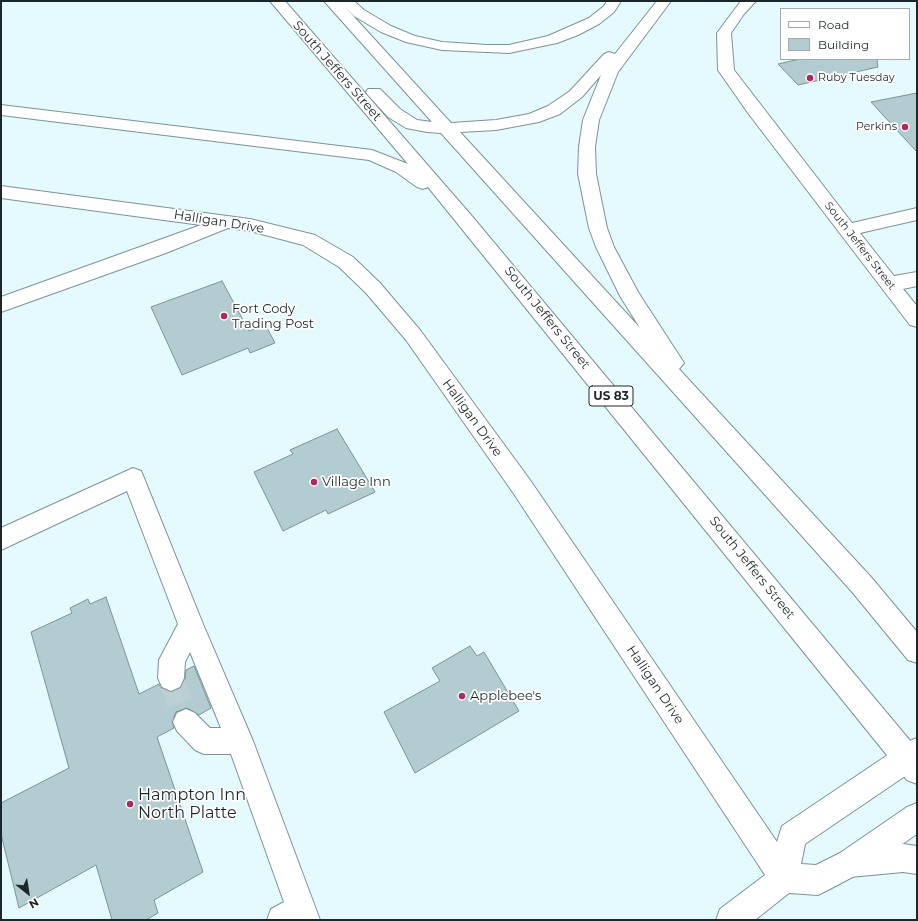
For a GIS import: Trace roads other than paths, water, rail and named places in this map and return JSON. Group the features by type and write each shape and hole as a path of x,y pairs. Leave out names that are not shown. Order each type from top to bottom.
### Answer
{"main road":[{"name":"South Jeffers Street","path":"276,1 466,219 914,760"},
{"path":"331,1 862,585 917,651"},
{"path":"346,1 359,13 379,25 411,39 442,46 487,50 509,49 552,40 573,32 594,21 609,8 614,1"},
{"path":"300,27 333,49 394,113 405,121 427,127 447,128 515,122 554,110 576,94 590,80 628,32 657,1"},
{"path":"664,1 610,72 591,120 587,147 587,174 598,228 616,269 630,296 709,418"},
{"name":"South Jeffers Street","path":"744,6 724,33 726,70 754,109 917,320"},
{"path":"1,110 372,155 402,168 436,193 466,219"},
{"name":"Halligan Drive","path":"1,192 250,224 309,240 346,262 373,288 408,329 522,487 784,878"},
{"path":"848,230 917,214"},
{"path":"1,305 160,248 227,222"},
{"path":"890,284 917,279"},
{"path":"1,539 133,478 191,625 240,741 296,916"},
{"path":"862,585 917,627"},
{"path":"171,678 172,660 191,625"},
{"path":"186,722 204,741 240,741"},
{"path":"731,920 784,878 792,836 914,760"},
{"path":"784,878 818,880 850,863 917,817"},
{"path":"850,863 903,858 917,860"}],"tunnel":[{"path":"171,678 186,722"}],"place":[{"name":"Ruby Tuesday","path":"810,78"},
{"name":"Perkins","path":"905,127"},
{"name":"Fort Cody Trading Post","path":"224,316"},
{"name":"Village Inn","path":"314,482"},
{"name":"Applebee's","path":"462,696"},
{"name":"Hampton Inn North Platte","path":"130,804"}]}
